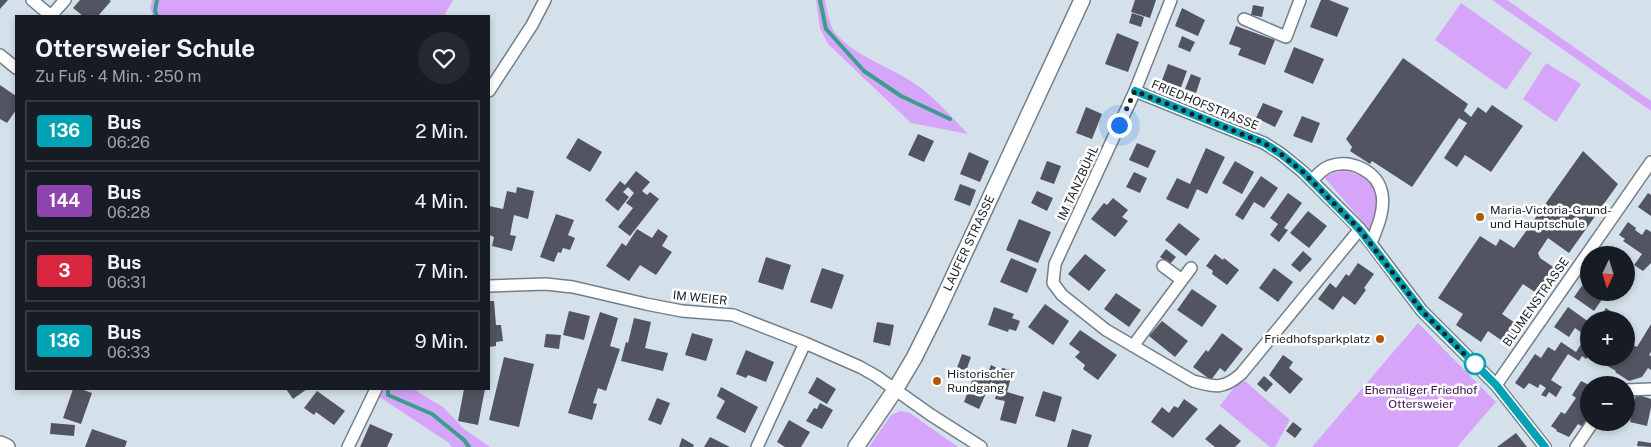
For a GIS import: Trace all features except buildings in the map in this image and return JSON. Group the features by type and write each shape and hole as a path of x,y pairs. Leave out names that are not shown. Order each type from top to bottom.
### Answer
{"main road":[{"name":"LAUFER STRASSE","path":"856,447 895,390 914,358 1082,0"},
{"path":"0,444 7,447"}],"street":[{"path":"32,0 50,15"},
{"path":"52,15 65,0"},
{"path":"490,89 546,0"},
{"name":"IM TANZBÜHL","path":"1170,0 1135,91 1055,264 1053,283 1062,295 1106,330 1193,381 1207,385 1222,386 1231,383 1241,374 1360,230"},
{"path":"1244,19 1286,36 1300,0"},
{"path":"0,55 15,67"},
{"name":"FRIEDHOFSTRASSE","path":"1135,91 1264,143 1303,172 1360,230 1422,311 1496,385 1545,447"},
{"name":"BLUMENSTRASSE","path":"1496,385 1651,162"},
{"path":"1312,181 1321,171 1329,166 1341,164 1356,166 1369,172 1378,182 1382,193 1383,205 1371,243"},
{"path":"1163,266 1182,280"},
{"path":"1133,346 1191,268"},
{"name":"IM WEIER","path":"490,286 546,284 572,286 682,311 733,315 860,367 895,390"},
{"path":"757,447 805,343"},
{"path":"1635,390 1651,389"},
{"path":"348,447 376,390"},
{"path":"895,390 981,447"},
{"path":"1576,447 1587,431"}],"green space":[{"path":"152,0 453,0 445,15 153,15 150,8"},
{"path":"816,0 825,0 831,25 835,33 843,41 861,54 917,85 940,105 968,134 911,123 828,44 820,28"},
{"path":"1492,0 1507,0 1651,101 1651,111"},
{"path":"1461,3 1532,53 1506,90 1435,40"},
{"path":"1546,63 1581,84 1556,122 1523,99"},
{"path":"1342,171 1364,177 1375,190 1376,208 1369,229 1324,177"},
{"name":"Ehemaliger Friedhof Ottersweier","path":"1418,323 1496,402 1457,447 1312,447"},
{"path":"1245,381 1290,420 1275,447 1270,447 1220,406 1235,386"},
{"path":"380,390 415,390 443,407 464,429 490,447 452,447 449,443 378,396"},
{"path":"901,411 910,413 958,447 869,447 891,415"}],"waterway":[{"path":"157,0 155,11 157,15"},
{"path":"820,0 826,29 864,71 901,96 950,119"},
{"path":"388,390 388,395 432,414 464,440 469,447"}],"bus line":[{"name":"136","path":"1135,91 1264,143 1303,172 1360,230 1422,311 1496,385 1545,447"}],"place":[{"name":"Maria-Victoria-Grund- und Hauptschule","path":"1480,217"},
{"name":"Friedhofsparkplatz","path":"1380,339"},
{"name":"Historischer Rundgang","path":"937,381"}],"route":[{"path":"1119,125 1135,91 1264,143 1281,154 1303,172 1360,230 1422,311 1476,366 1475,364"}]}
